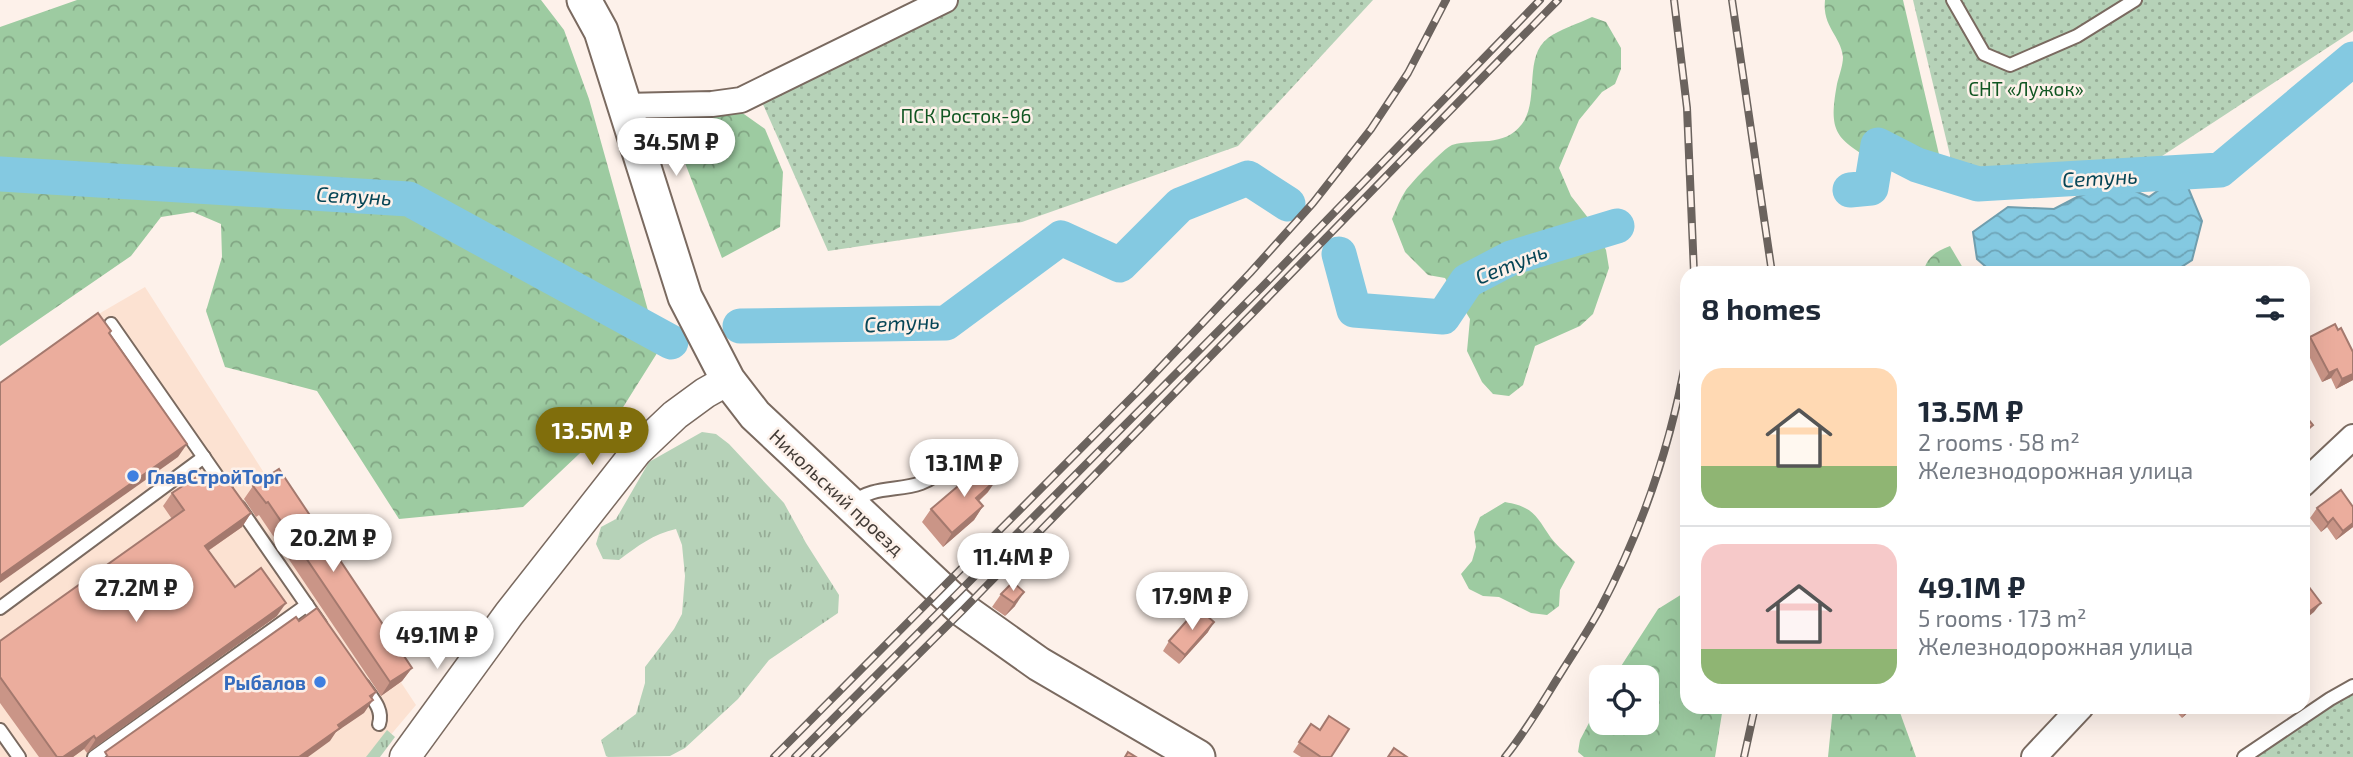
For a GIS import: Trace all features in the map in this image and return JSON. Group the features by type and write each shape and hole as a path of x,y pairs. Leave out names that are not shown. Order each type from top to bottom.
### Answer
{"main road":[{"name":"Никольский проезд","path":"584,0 601,31 685,297 728,380 754,415 958,605 993,632 1072,684 1198,757"}],"street":[{"path":"624,106 712,104 741,100 945,0"},
{"path":"405,757 509,614 637,451 675,415 728,380"},
{"path":"2310,477 2353,437"},
{"path":"2034,757 2074,714"}],"lane":[{"path":"1953,0 1983,54 2010,65 2077,36 2135,0"},
{"path":"111,324 330,638"},
{"path":"0,608 204,457"},
{"path":"850,504 866,493 905,489 931,480 947,465"},
{"path":"94,757 307,605"},
{"path":"354,672 380,711 382,716 379,724"},
{"path":"2310,712 2353,686"},
{"path":"2244,757 2308,714"},
{"path":"0,730 19,757"}],"shaded area":[{"name":"ГлавСтройТорг","path":"145,287 416,705 372,757 0,757 0,384 102,312"}],"green space":[{"path":"77,0 541,0 564,30 589,99 659,350 615,420 523,507 399,519 317,391 225,367 206,311 222,257 221,224 193,212 161,217 131,256 0,346 0,27"},
{"name":"ПСК Росток-96","path":"939,0 1373,0 1238,146 1022,222 828,251 758,93"},
{"path":"1825,0 1903,0 1941,163 1924,164 1910,159 1880,166 1839,135 1835,126 1834,102 1843,57 1826,17"},
{"name":"СНТ «Лужок»","path":"1913,0 2353,0 2353,31 2156,160 1958,189"},
{"path":"1592,17 1606,22 1621,48 1621,69 1615,84 1602,92 1579,120 1559,168 1571,196 1589,219 1606,250 1609,268 1593,314 1580,326 1535,346 1523,385 1509,396 1493,394 1482,382 1467,351 1470,319 1445,278 1428,275 1405,252 1392,219 1406,190 1448,147 1498,139 1515,132 1527,114 1540,46 1553,35"},
{"path":"734,107 765,129 783,172 780,227 722,258 664,109"},
{"path":"1950,246 1962,266 1926,266 1932,256"},
{"path":"702,432 716,434 729,444 784,503 839,595 838,613 769,660 738,699 685,748 670,756 608,757 601,740 636,714 645,683 645,667 682,614 685,576 682,545 676,529 653,537 619,560 603,559 596,544 601,527 616,519 649,462"},
{"path":"1505,502 1522,507 1533,514 1575,562 1560,590 1559,606 1547,615 1531,613 1499,597 1483,596 1469,589 1461,574 1472,561 1476,547 1474,532 1480,517"},
{"path":"1680,595 1680,714 1722,714 1715,757 1584,757 1578,752 1580,740 1589,723 1589,735 1659,735 1659,665 1622,665 1658,609"},
{"path":"2345,682 2353,685 2353,757 2239,757 2300,714 2310,714 2310,707"},
{"path":"1832,714 1901,714 1916,757 1828,757"},
{"path":"387,730 395,737 380,757 366,757"}],"water":[{"path":"2182,173 2202,221 2192,260 2183,266 1985,266 1977,259 1973,232 2008,207 2054,209 2077,197 2117,183 2149,197"}],"building":[{"path":"98,313 111,331 109,333 187,444 0,576 0,383"},
{"path":"2335,324 2338,330 2341,328 2353,352 2353,374 2342,379 2337,369 2329,373 2310,337"},
{"path":"984,464 997,479 976,498 983,506 952,533 931,509"},
{"path":"279,469 412,668 390,682 268,502 266,503 253,486"},
{"path":"201,474 225,477 251,513 205,546 235,587 261,568 286,603 96,739 94,736 63,757 57,757 0,677 0,641 184,510 172,493"},
{"path":"2341,490 2353,507 2353,523 2343,531 2333,518 2328,523 2317,508"},
{"path":"1013,582 1024,592 1014,603 1001,594"},
{"path":"2310,588 2321,603 2310,611"},
{"path":"317,608 376,692 370,696 373,700 338,725 340,728 299,757 108,757 105,752 296,617 299,621"},
{"path":"1198,608 1214,622 1185,655 1169,641"},
{"path":"1329,716 1349,729 1331,757 1321,757 1299,742 1311,724 1320,730"},
{"path":"1394,748 1407,757 1388,757"}],"waterway":[{"name":"Сетунь","path":"1850,190 1871,188 1878,145 1917,165 1978,184 2220,170 2353,59"},
{"name":"Сетунь","path":"0,174 409,199 671,342"},
{"name":"Сетунь","path":"740,326 946,323 1061,238 1120,265 1180,205 1248,178 1288,204"},
{"name":"Сетунь","path":"1339,254 1354,310 1443,317 1467,281 1511,258 1617,226"}],"railway":[{"path":"774,757 1139,390 1313,203 1371,129 1408,73 1446,0"},
{"path":"795,757 1263,286 1540,0"},
{"path":"815,757 963,610 1558,0"},
{"path":"1674,0 1687,108 1694,266"},
{"path":"1732,0 1771,266"},
{"path":"1505,757 1591,624 1615,579 1654,484 1680,390"},
{"path":"1744,757 1753,714"}],"place":[{"name":"ГлавСтройТорг","path":"133,476"},
{"name":"Рыбалов","path":"320,682"}]}
